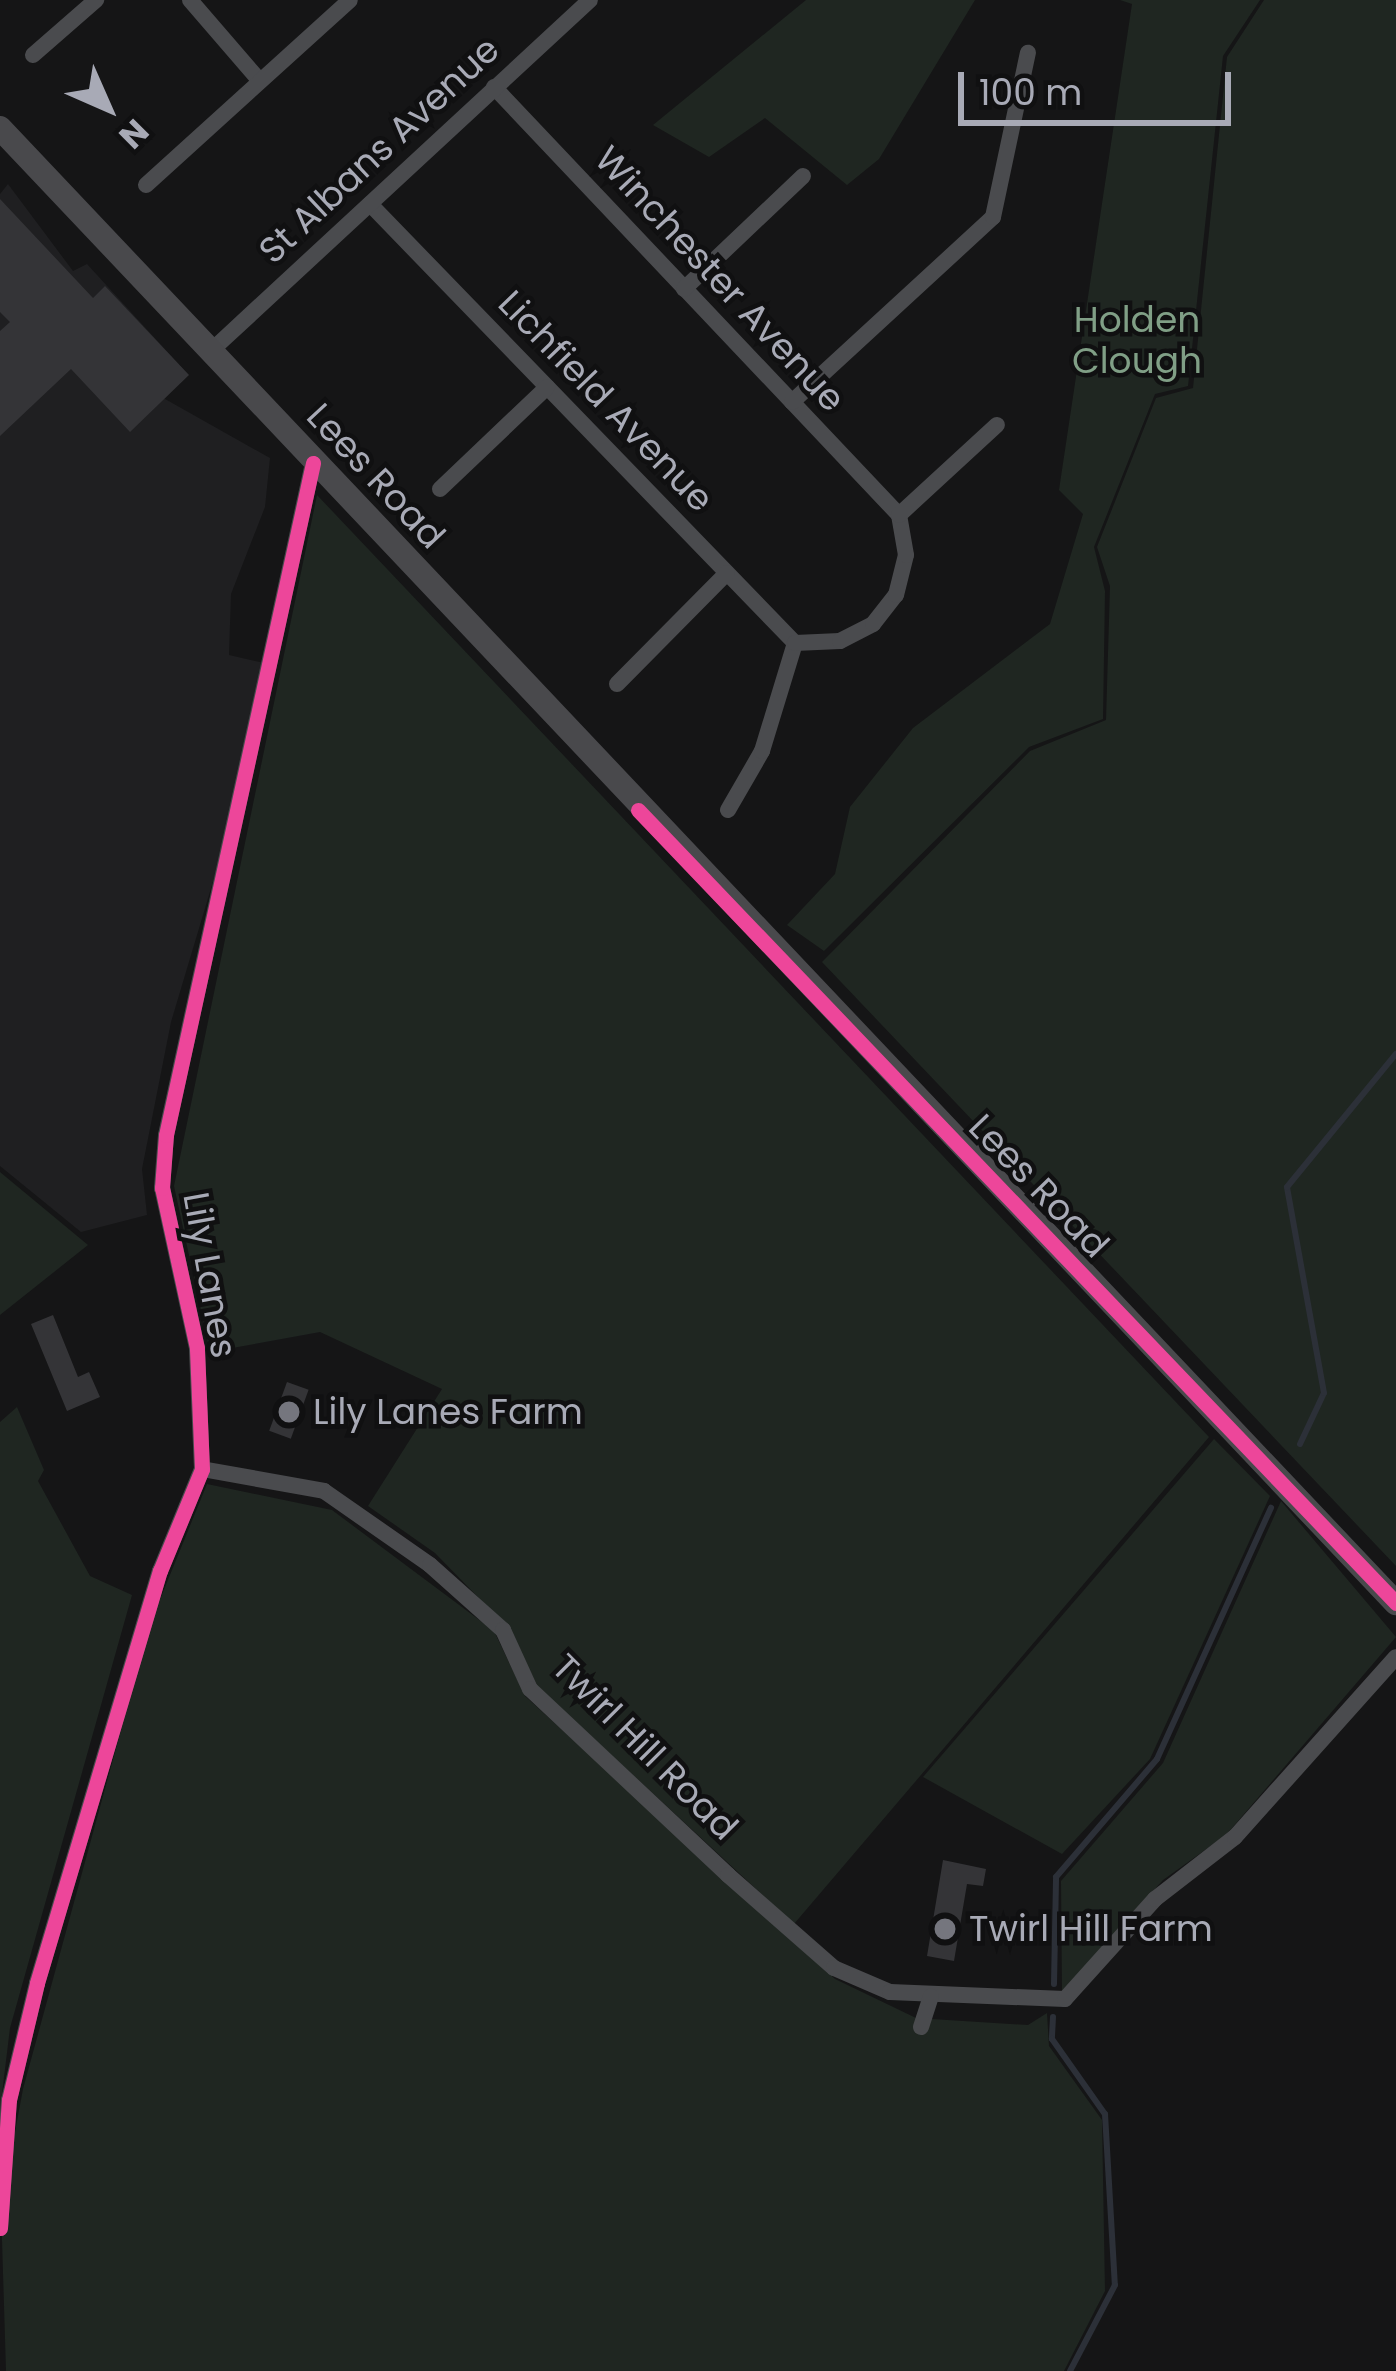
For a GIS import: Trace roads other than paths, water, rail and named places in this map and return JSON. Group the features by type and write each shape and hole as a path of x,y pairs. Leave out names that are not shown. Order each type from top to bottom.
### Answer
{"main road":[{"name":"Lees Road","path":"0,128 1396,1603"}],"street":[{"path":"33,55 96,0"},
{"path":"190,0 260,81"},
{"path":"146,184 350,0"},
{"name":"St Albans Avenue","path":"212,350 590,0"},
{"path":"792,402 993,217 1028,53"},
{"name":"Winchester Avenue","path":"494,88 899,515"},
{"path":"684,289 803,176"},
{"name":"Lichfield Avenue","path":"370,204 795,644"},
{"path":"440,489 547,387"},
{"path":"728,811 762,751 795,644 839,641 884,610 906,555 899,515 997,425"},
{"name":"Lily Lanes","path":"0,2228 9,2100 37,1983 160,1571 202,1469 197,1348 162,1188 166,1135 313,463"},
{"path":"617,684 728,573"},
{"name":"Twirl Hill Road","path":"202,1469 324,1491 430,1565 503,1630 530,1690 834,1968 890,1993 1065,2000 1155,1899 1235,1837 1396,1657"},
{"path":"921,2027 931,1997"}],"waterway":[{"path":"1300,1444 1324,1393 1287,1187 1396,1054"},
{"path":"1054,1984 1056,1877 1157,1759 1271,1508"},
{"path":"1053,2017 1052,2039 1105,2114 1115,2285 1070,2371"}],"place":[{"name":"Lily Lanes Farm","path":"289,1412"},
{"name":"Twirl Hill Farm","path":"945,1929"}],"park label":[{"name":"Holden Clough","path":"1137,340"}]}
